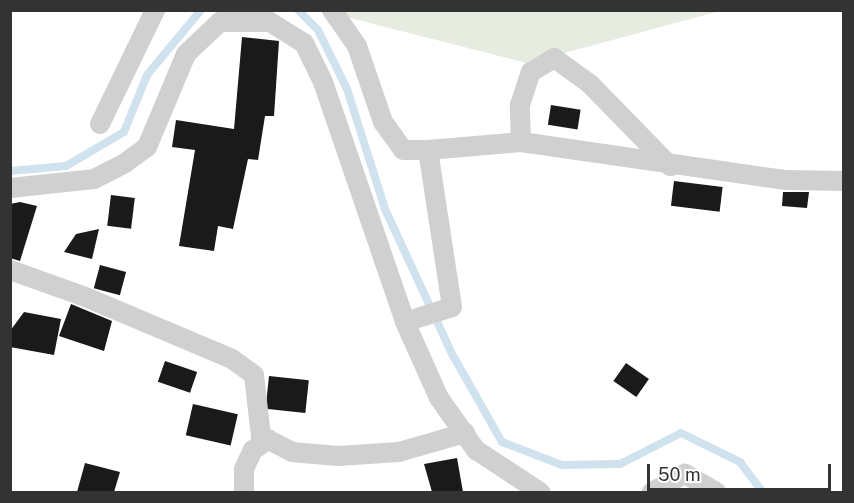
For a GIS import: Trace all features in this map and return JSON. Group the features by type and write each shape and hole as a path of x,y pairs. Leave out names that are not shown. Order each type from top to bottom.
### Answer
{"street":[{"path":"100,124 155,10"},
{"path":"332,10 357,46 383,122 403,150 521,142 670,166 786,180 843,181"},
{"path":"10,188 94,179 125,163 147,147 186,54 220,22 270,22 304,43 323,82 405,322 439,398 476,450 540,492"},
{"path":"521,142 520,105 531,72 554,58 590,84 670,166"},
{"path":"405,322 452,307 428,150"},
{"path":"10,270 83,296 232,359 254,375 261,436 292,452 338,456 399,452 465,433"},
{"path":"244,492 244,469 253,450 269,439"},
{"path":"652,492 685,474 716,492"}],"shaded area":[{"path":"323,11 720,11 527,63"}],"building":[{"path":"242,37 279,41 274,116 265,116 258,160 248,159 233,229 218,226 214,251 179,246 195,150 172,147 176,120 234,129"},
{"path":"551,105 581,110 578,129 548,125"},
{"path":"674,181 723,187 720,212 671,206"},
{"path":"783,192 809,192 807,208 782,206"},
{"path":"111,195 135,198 131,229 107,226"},
{"path":"20,202 37,206 20,261 10,258 10,204"},
{"path":"99,229 92,259 64,252 76,234"},
{"path":"100,265 126,272 120,295 94,288"},
{"path":"71,304 112,321 104,351 59,336"},
{"path":"24,312 61,319 54,355 10,347 10,331"},
{"path":"165,361 197,372 190,393 158,382"},
{"path":"626,363 649,379 636,397 613,381"},
{"path":"269,376 309,380 305,413 266,409"},
{"path":"193,404 238,414 231,446 186,435"},
{"path":"457,458 463,492 432,492 424,464"},
{"path":"85,463 120,472 114,492 77,492"}],"waterway":[{"path":"10,171 66,166 124,132 147,75 201,10"},
{"path":"298,10 318,30 347,89 385,209 451,352 502,442 562,465 620,464 681,433 740,462 763,492"}]}
